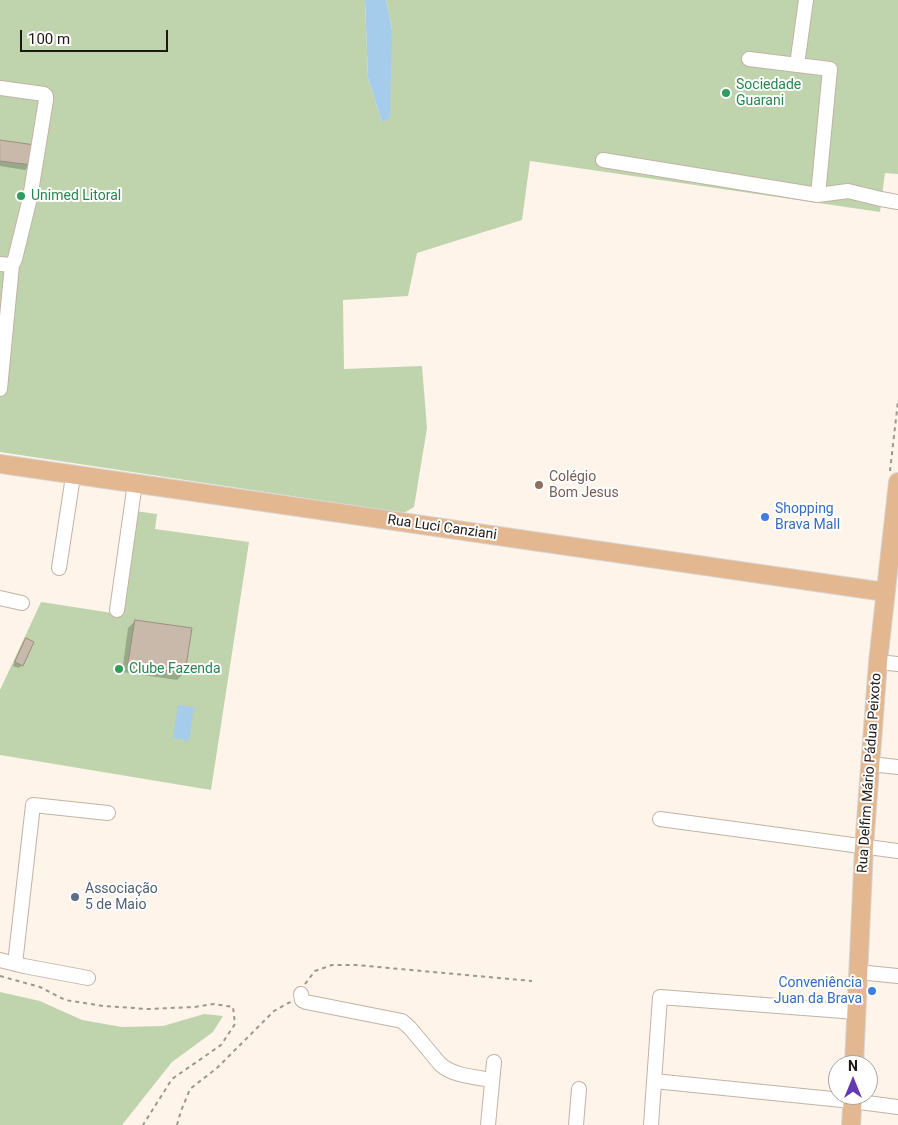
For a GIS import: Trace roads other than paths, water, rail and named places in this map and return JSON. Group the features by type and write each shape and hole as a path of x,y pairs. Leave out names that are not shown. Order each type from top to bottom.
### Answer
{"main road":[{"name":"Rua Luci Canziani","path":"0,464 134,488 885,596"},
{"name":"Rua Luci Canziani","path":"0,473 72,483 134,488"},
{"name":"Rua Delfim Mário Pádua Peixoto","path":"854,1055 864,847 893,480"},
{"path":"851,1125 852,1105"}],"street":[{"path":"797,65 806,0"},
{"path":"749,59 830,69 818,195"},
{"path":"0,88 44,94 46,96 46,108 30,198 15,259 6,265 0,389"},
{"path":"603,160 818,195 848,191 898,202"},
{"path":"59,568 72,483"},
{"path":"117,610 134,488"},
{"path":"0,598 22,603"},
{"path":"878,662 898,664"},
{"path":"871,764 898,767"},
{"path":"15,964 33,805 108,813"},
{"path":"660,819 898,851"},
{"path":"0,960 88,978"},
{"path":"858,972 898,976"},
{"path":"302,997 306,1002 402,1021 445,1069 454,1073 492,1080"},
{"path":"651,1125 660,997 856,1012"},
{"path":"488,1125 494,1062"},
{"path":"654,1081 828,1096"},
{"path":"576,1125 579,1089"},
{"path":"878,1103 898,1107"}],"water":[{"path":"365,0 386,0 392,30 390,118 382,122 368,78"},
{"path":"178,705 194,707 189,741 173,738"}],"place":[{"name":"Sociedade Guarani","path":"726,93"},
{"name":"Unimed Litoral","path":"21,196"},
{"name":"Colégio Bom Jesus","path":"539,485"},
{"name":"Shopping Brava Mall","path":"765,517"},
{"name":"Clube Fazenda","path":"119,669"},
{"name":"Associação 5 de Maio","path":"75,897"},
{"name":"Conveniência Juan da Brava","path":"872,991"}]}
